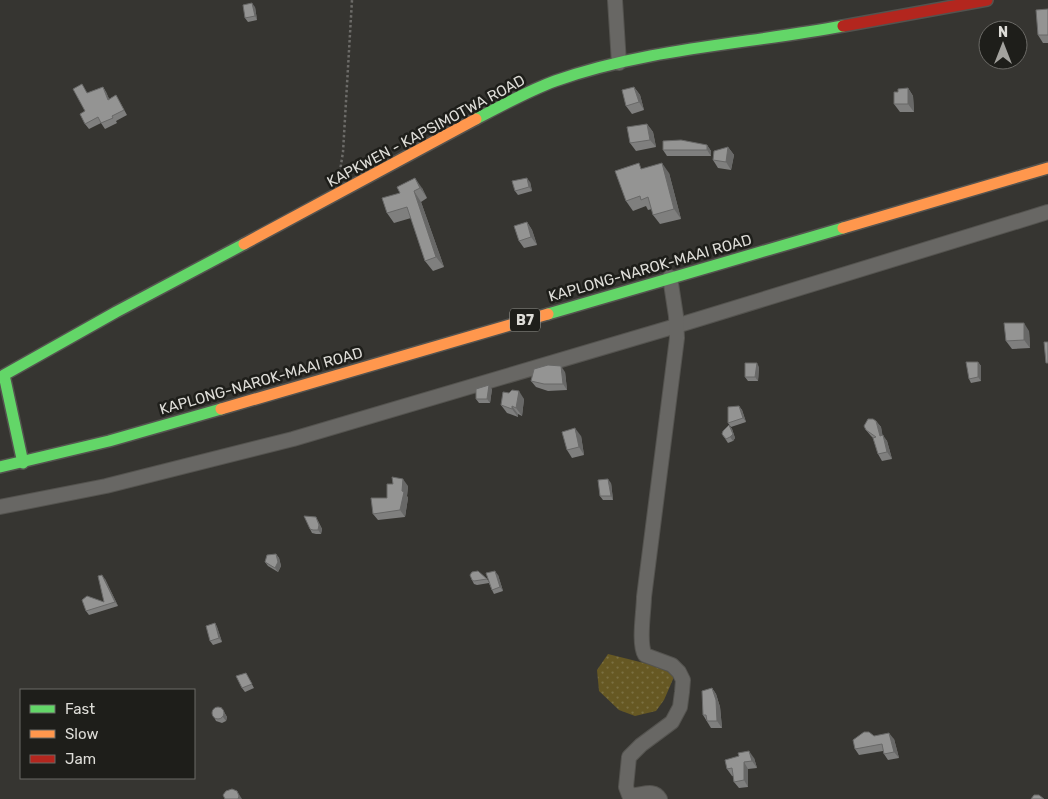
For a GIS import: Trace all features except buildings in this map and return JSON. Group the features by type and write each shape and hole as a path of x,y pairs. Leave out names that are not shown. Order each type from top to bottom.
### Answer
{"main road":[{"name":"KAPKWEN - KAPSIMOTWA ROAD","path":"22,463 2,376 116,312 508,102 555,81 619,63 680,50 817,31 987,0"},
{"name":"KAPLONG-NAROK-MAAI ROAD","path":"0,467 144,431 1048,168"}],"street":[{"path":"615,0 619,63"},
{"path":"0,507 106,486 293,439 676,326 1048,212"},
{"path":"660,799 651,792 634,796 629,795 626,787 629,757 641,745 672,722 680,707 682,692 683,680 679,672 672,666 646,655 643,651 642,640 644,597 677,338 670,277"}],"path":[{"path":"336,195 343,152 352,0"}],"shaded area":[{"path":"608,654 648,664 659,661 677,670 664,700 656,711 635,716 619,710 599,691 597,670"}],"traffic: fast":[{"path":"476,119 535,89 590,70 662,54 843,26"},
{"path":"548,314 843,228"},
{"path":"23,463 4,375 116,312 244,244"},
{"path":"0,467 109,441 221,409"}],"traffic: slow":[{"path":"244,244 476,119"},
{"path":"843,228 1048,168"},
{"path":"221,409 548,314"}],"traffic: jam":[{"path":"843,26 987,0"}]}
